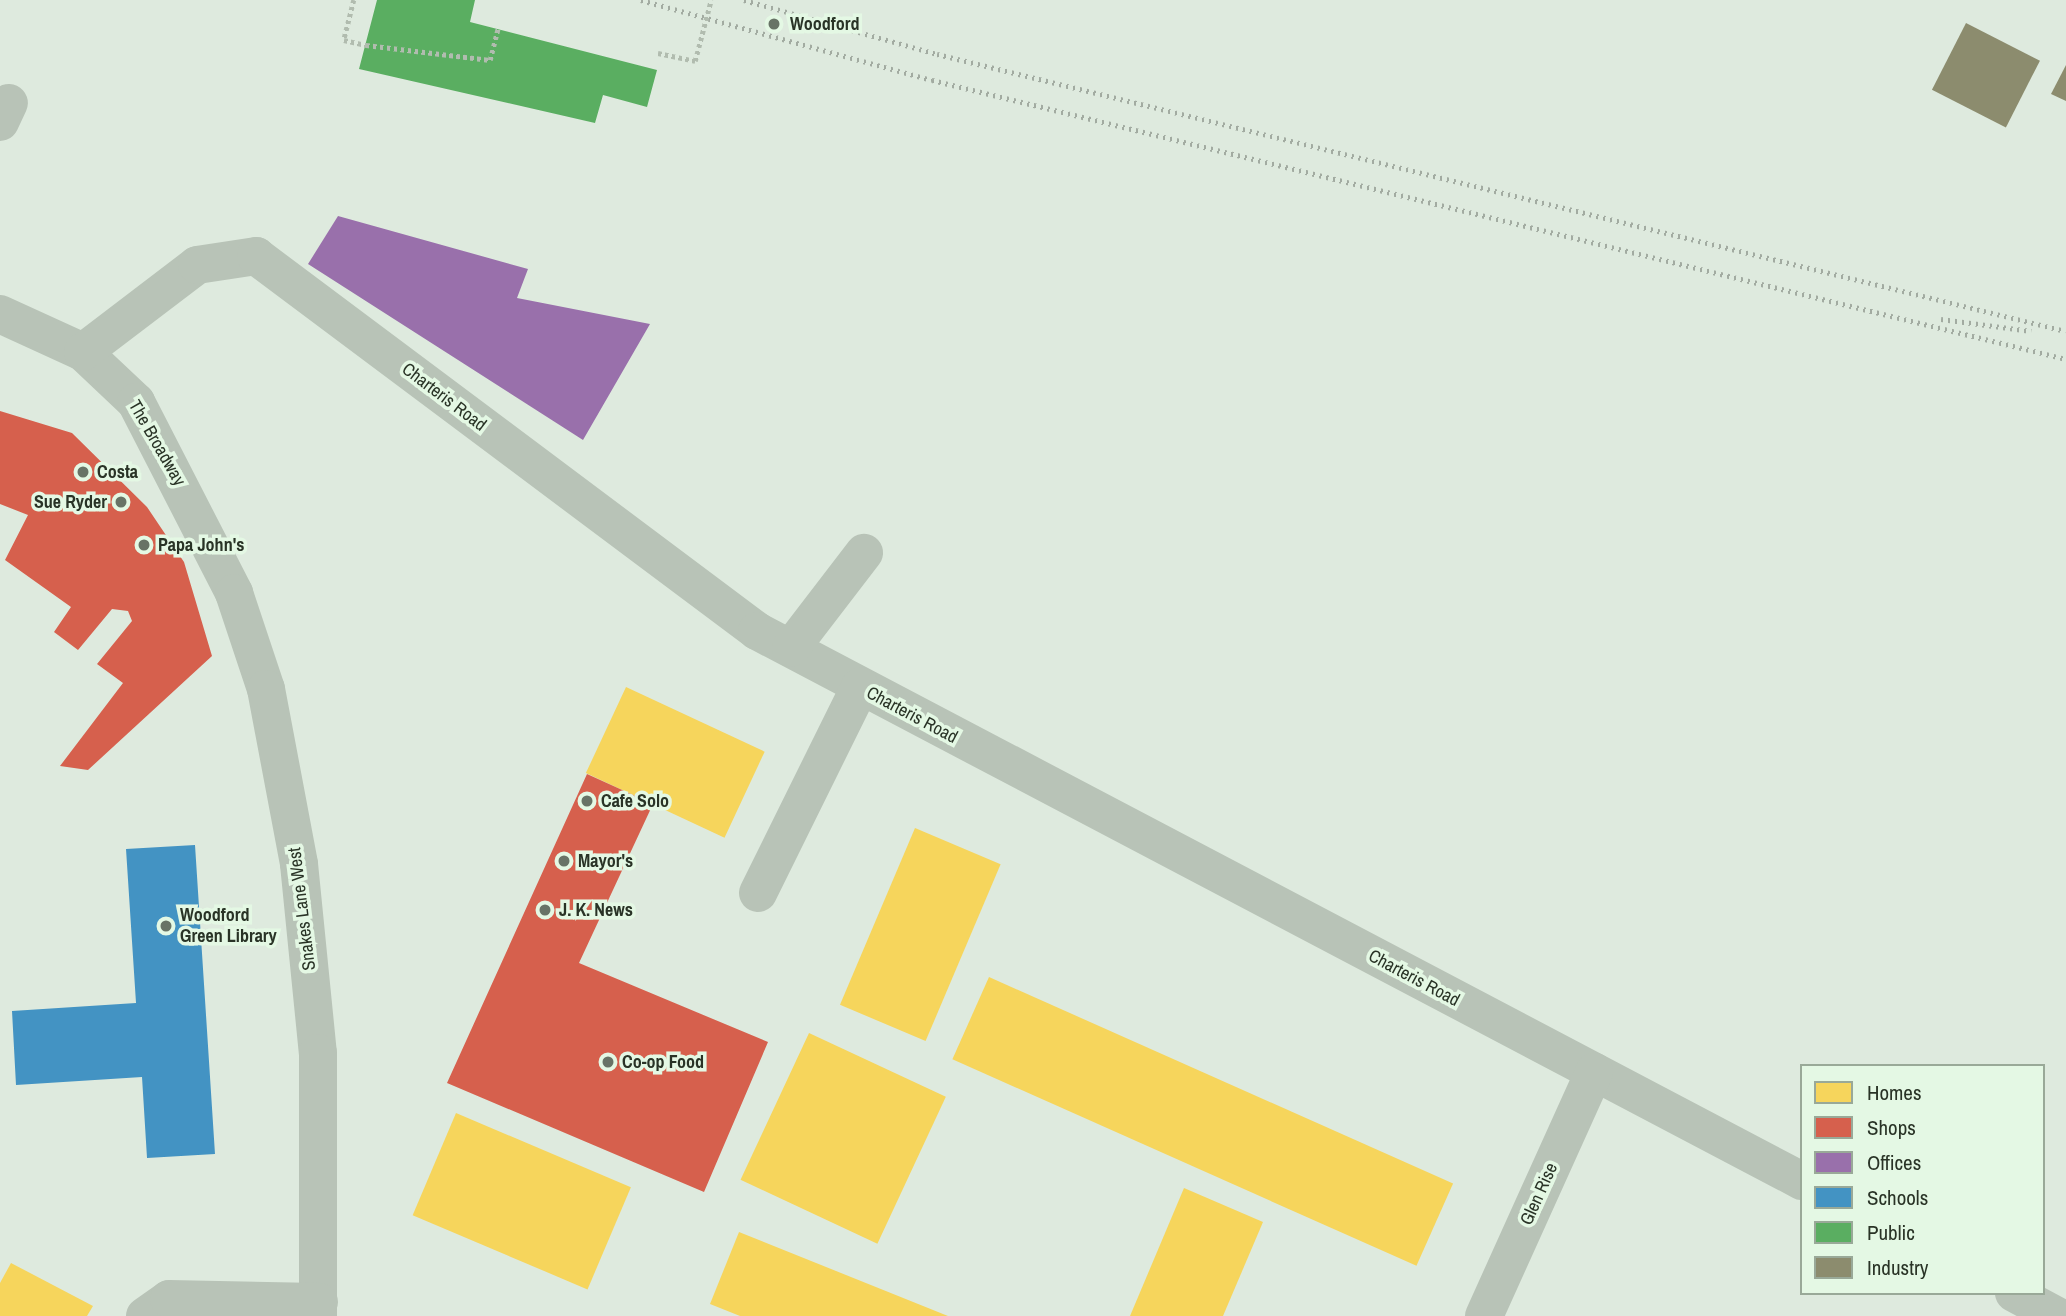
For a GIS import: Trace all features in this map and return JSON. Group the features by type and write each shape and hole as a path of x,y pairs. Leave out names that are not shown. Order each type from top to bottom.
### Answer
{"street":[{"name":"Charteris Road","path":"83,352 197,265 256,256 757,631 1800,1180"},
{"name":"The Broadway","path":"0,314 83,352 136,402 198,517"},
{"name":"Snakes Lane West","path":"198,517 234,593 265,689 299,864 318,1053 319,1309"},
{"path":"790,648 864,553"},
{"path":"758,893 860,687"},
{"name":"Glen Rise","path":"1483,1316 1594,1072"},
{"path":"2018,1295 2057,1316"},
{"path":"145,1316 169,1299 319,1309"}],"path":[{"path":"354,0 344,40 366,45 490,60 498,29"},
{"path":"659,53 695,61 711,0"}],"building: Homes":[{"path":"626,687 765,752 725,838 586,773"},
{"path":"915,828 1001,864 926,1041 840,1005"},
{"path":"989,977 1453,1184 1416,1266 952,1059"},
{"path":"809,1033 946,1097 877,1244 741,1180"},
{"path":"456,1113 631,1187 588,1289 413,1215"},
{"path":"1184,1188 1263,1222 1223,1316 1130,1316"},
{"path":"739,1232 948,1316 740,1316 710,1304"},
{"path":"11,1263 93,1306 87,1316 0,1316 0,1283"}],"building: Shops":[{"path":"0,411 72,433 147,507 184,562 212,656 88,770 60,766 123,683 97,664 132,621 128,611 112,609 78,650 54,632 71,607 5,560 28,515 0,504"},
{"name":"Co-op Food","path":"587,774 653,804 579,963 768,1042 704,1192 447,1083"}],"building: Offices":[{"path":"338,216 528,269 517,298 650,324 583,440 308,264"}],"building: Schools":[{"name":"Woodford Green Library","path":"195,845 215,1154 147,1158 142,1077 16,1085 12,1011 136,1003 126,849"}],"building: Public":[{"path":"377,0 475,0 470,22 657,70 647,107 603,95 595,123 359,69"}],"building: Industry":[{"path":"1966,23 2040,61 2006,128 1932,90"},
{"path":"2066,65 2066,101 2051,94"}],"railway":[{"path":"641,0 932,80 2066,359"},
{"path":"744,0 937,54 2066,331"},
{"path":"1941,319 2031,331"}],"place":[{"name":"Woodford","path":"774,24"},
{"name":"Costa","path":"83,472"},
{"name":"Sue Ryder","path":"121,502"},
{"name":"Papa John's","path":"144,545"},
{"name":"Cafe Solo","path":"587,801"},
{"name":"Mayor's","path":"564,861"},
{"name":"J. K. News","path":"545,910"},
{"name":"Woodford Green Library","path":"166,926"},
{"name":"Co-op Food","path":"608,1062"}]}
